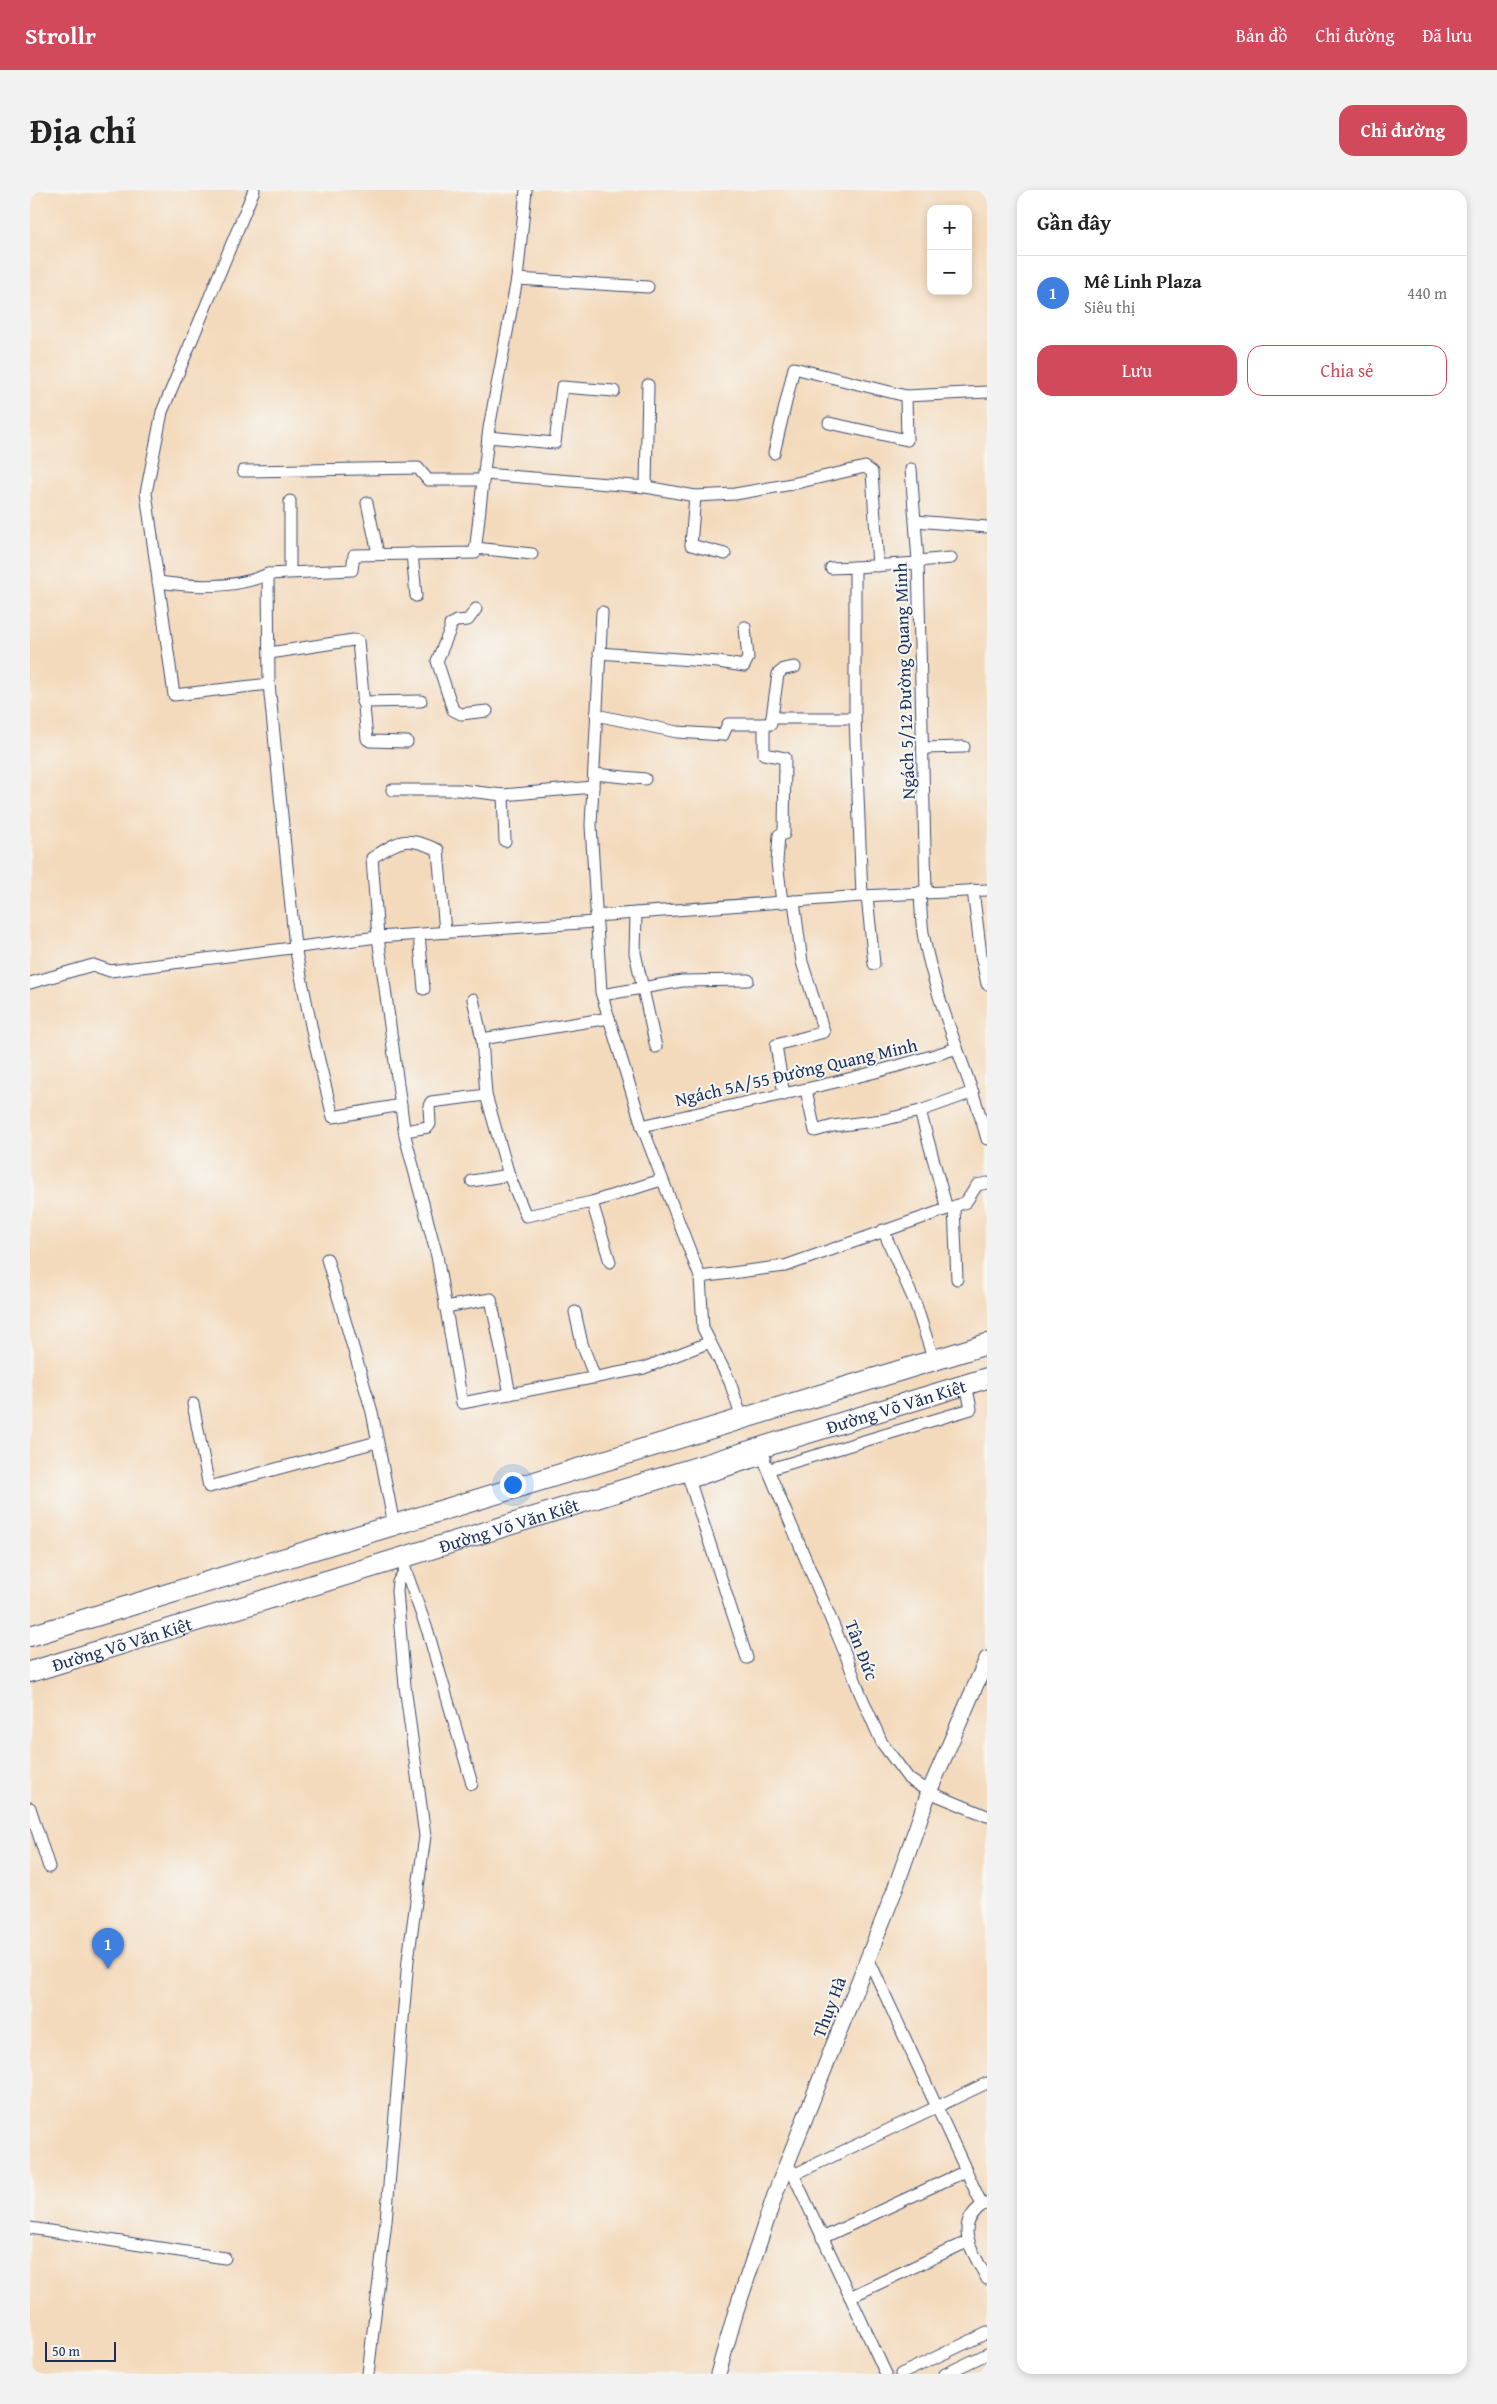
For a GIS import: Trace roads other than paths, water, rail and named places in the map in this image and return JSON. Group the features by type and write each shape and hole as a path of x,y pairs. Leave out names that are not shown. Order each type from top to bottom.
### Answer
{"highway":[{"name":"Đường Võ Văn Kiệt","path":"30,1636 987,1344"},
{"name":"Đường Võ Văn Kiệt","path":"30,1672 197,1620 403,1564 762,1453 987,1378"},
{"path":"30,1681 119,1654 197,1620"}],"street":[{"path":"254,190 162,412 146,493 174,695 269,684"},
{"path":"158,582 206,586 253,579 268,574 352,570 354,555 378,553 475,553 488,437 517,278 526,190"},
{"path":"517,278 648,287"},
{"path":"774,453 794,368 906,396 987,392"},
{"path":"646,487 648,385"},
{"path":"488,437 555,443 562,387 614,392"},
{"path":"829,423 907,440 906,396"},
{"path":"242,471 418,468 428,480 484,477 646,487 695,496 735,494 792,484 852,469 869,468 872,472 878,566"},
{"name":"Ngách 5/12 Đường Quang Minh","path":"911,468 918,562 924,748 923,937 944,1015 974,1092 987,1139"},
{"path":"695,496 691,545 725,554"},
{"path":"290,501 290,572"},
{"path":"367,503 378,553"},
{"path":"916,521 987,527"},
{"path":"476,548 532,554"},
{"path":"412,553 416,596"},
{"path":"831,568 855,568 951,558"},
{"path":"855,568 855,718 865,896 874,964"},
{"path":"268,574 269,684 295,947 314,1040 334,1117 401,1105"},
{"path":"476,609 468,620 456,620 450,625 450,630 437,660 444,676 453,710 461,714 487,711"},
{"path":"602,612 591,825 594,857 595,919 602,994 642,1126 661,1180 700,1277 703,1328 730,1382 742,1419"},
{"path":"600,653 718,662 744,666 748,658 745,627"},
{"path":"270,653 353,640 358,641 360,647 362,702 367,738 370,741 407,742"},
{"path":"782,902 777,862 779,835 784,834 785,758 764,754 768,721 778,674 784,669 795,667"},
{"path":"362,702 421,701"},
{"path":"596,716 677,732 723,735 728,724 855,718"},
{"path":"924,748 964,747"},
{"path":"594,774 646,779"},
{"path":"392,790 459,790 503,795 593,787"},
{"path":"503,795 505,841"},
{"path":"445,932 438,850 421,842 399,841 372,858 378,937 404,1131 436,1256 462,1403 644,1368 710,1342"},
{"path":"973,890 980,955 987,984"},
{"path":"30,983 93,965 110,971 378,937 595,919 636,913 923,892 987,890"},
{"path":"784,1095 776,1046 824,1032 802,962 794,901"},
{"path":"636,913 635,954 656,1047"},
{"path":"419,934 424,989"},
{"path":"602,994 682,982 748,980"},
{"path":"473,999 482,1040 486,1095 509,1174 526,1216 592,1202 661,1180"},
{"path":"482,1040 609,1018"},
{"name":"Ngách 5A/55 Đường Quang Minh","path":"642,1126 898,1068 957,1048"},
{"path":"806,1090 815,1131 832,1126 883,1120 974,1092"},
{"path":"404,1131 428,1127 430,1124 429,1106 431,1102 486,1095"},
{"path":"920,1110 950,1208 957,1279"},
{"path":"472,1181 509,1174"},
{"path":"700,1277 785,1266 966,1202 977,1185 987,1183"},
{"path":"592,1202 610,1262"},
{"path":"883,1230 916,1305 934,1360"},
{"path":"327,1259 372,1412 394,1525"},
{"path":"445,1306 491,1299 510,1394"},
{"path":"575,1312 582,1344 595,1378"},
{"path":"770,1469 971,1410 966,1384"},
{"path":"193,1404 210,1487 377,1442"},
{"name":"Tân Đức","path":"762,1453 860,1694 882,1743 909,1779 929,1792 987,1816"},
{"path":"688,1476 747,1658"},
{"path":"403,1564 428,1632 472,1784"},
{"path":"368,2374 386,2221 408,1960 425,1836 405,1686 397,1591 403,1564"},
{"name":"Thụy Hà","path":"718,2374 736,2311 913,1841 929,1792 987,1659"},
{"path":"30,1808 50,1867"},
{"path":"868,1958 966,2171 984,2204 970,2214 965,2229 987,2279"},
{"path":"886,2374 790,2169 987,2083"},
{"path":"822,2238 966,2171"},
{"path":"30,2228 225,2258"},
{"path":"850,2297 969,2241"},
{"path":"901,2374 987,2333"},
{"path":"945,2374 987,2354"}],"place":[{"name":"Mê Linh Plaza","path":"108,1969"}]}
